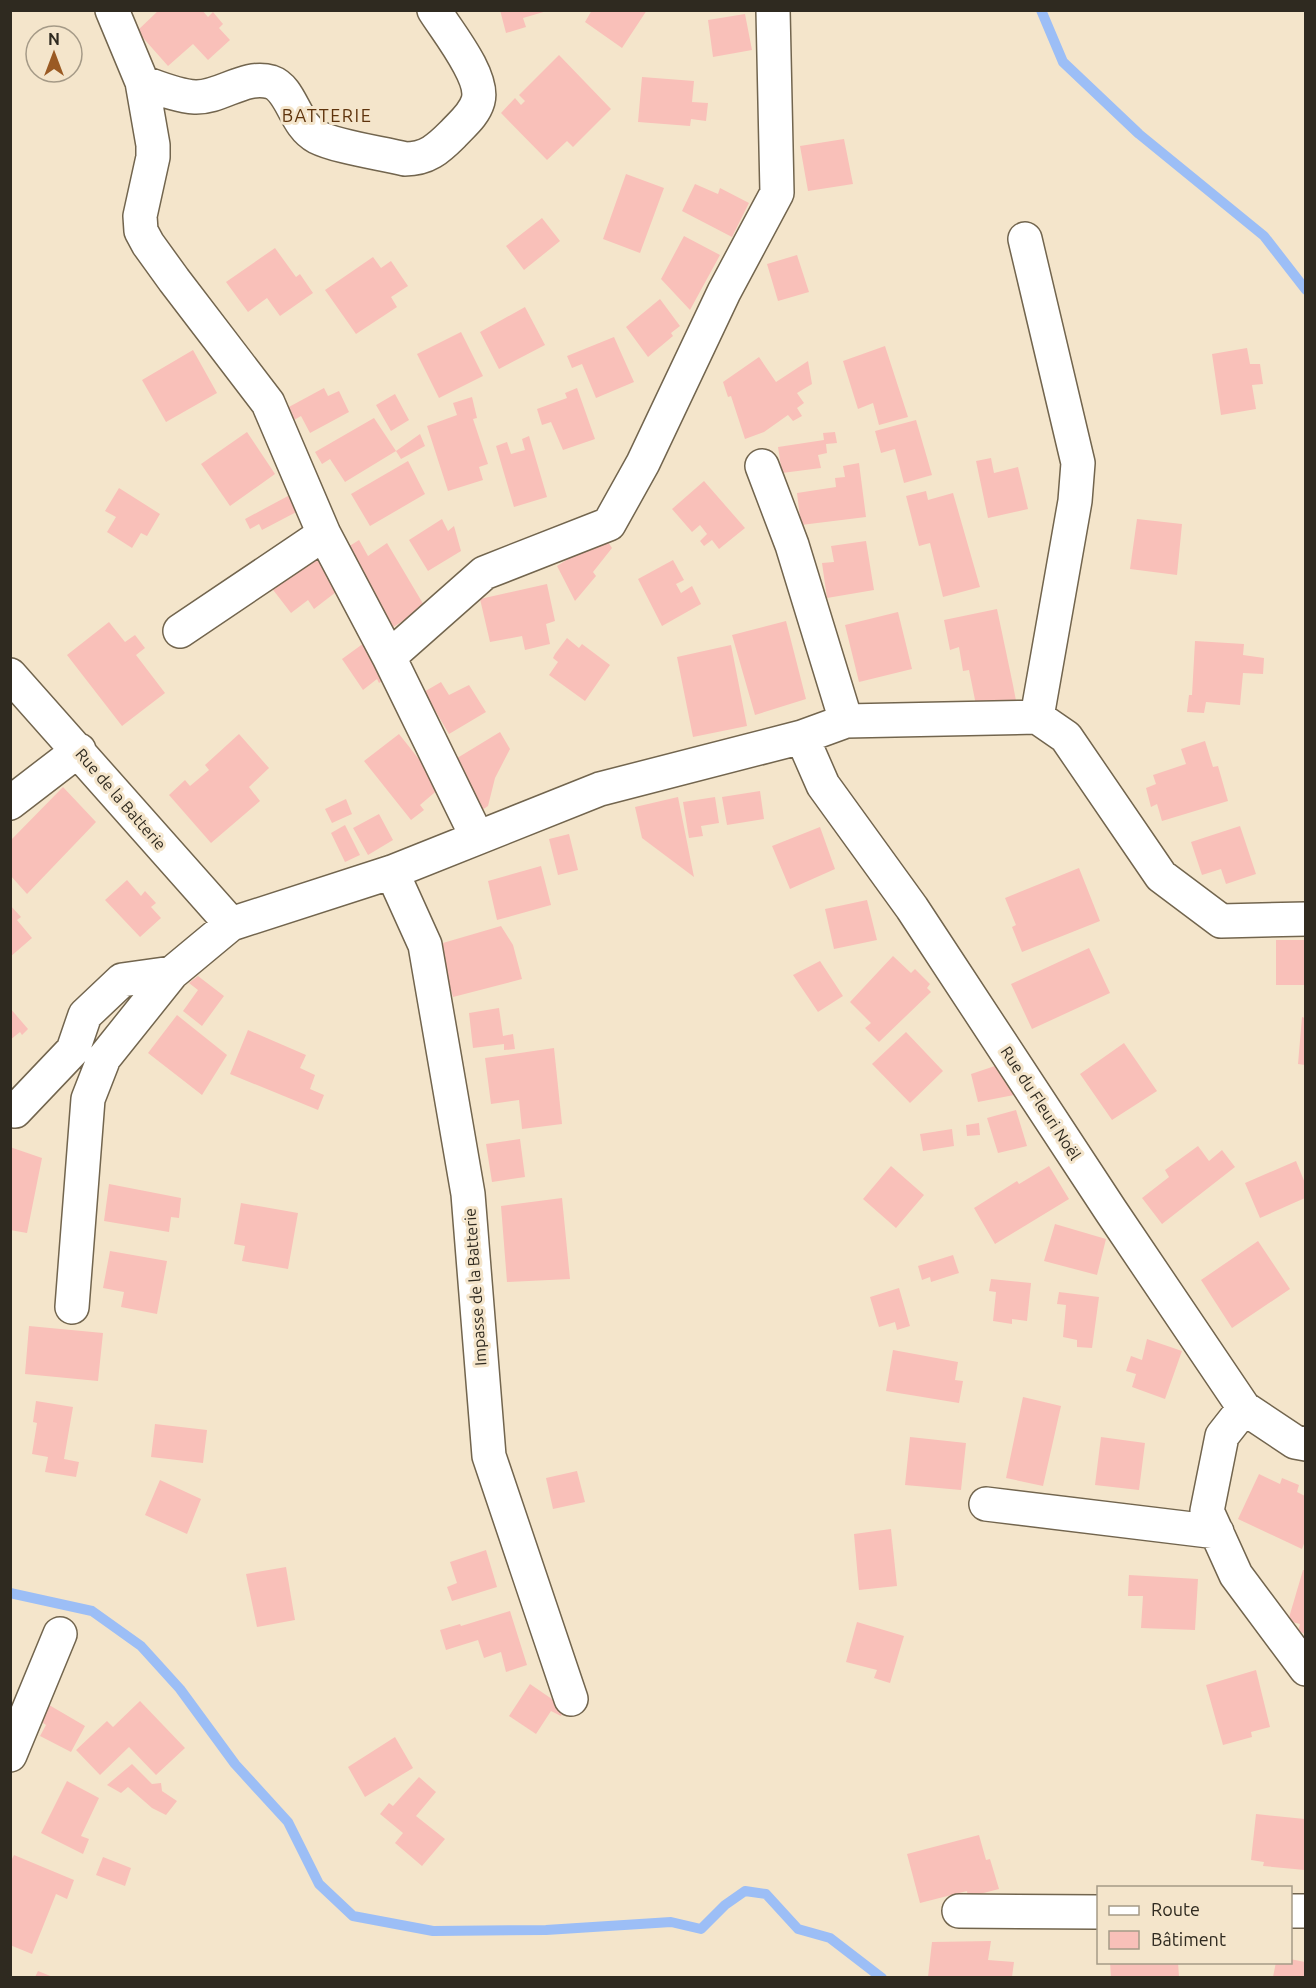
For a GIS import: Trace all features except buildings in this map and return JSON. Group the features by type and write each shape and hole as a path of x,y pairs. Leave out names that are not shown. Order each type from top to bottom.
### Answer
{"street":[{"path":"112,10 142,82 153,145 153,157 140,216 141,231 174,280 268,404 324,534 389,657 477,837"},
{"path":"142,82 174,93 195,97 254,81 267,81 278,85 299,121 316,136 405,159 417,159 428,156 441,147 470,116 478,101 479,90 475,75 434,10"},
{"path":"389,657 484,573 609,524 643,463 724,292 777,193 772,10"},
{"path":"1025,239 1078,463 1075,501 1037,717"},
{"path":"762,466 792,545 846,721"},
{"path":"180,631 324,534"},
{"name":"Rue de la Batterie","path":"10,675 79,750 231,924"},
{"path":"72,1307 88,1099 104,1058 172,974 231,924 392,872 600,789 802,737 846,721 1037,717 1066,737 1161,876 1221,921 1305,919"},
{"name":"Rue du Fleuri Noël","path":"802,737 823,785 943,955 1104,1201 1244,1408 1295,1442 1305,1444"},
{"path":"10,803 79,750"},
{"name":"Impasse de la Batterie","path":"392,872 425,945 468,1194 489,1456 571,1699"},
{"path":"10,1110 15,1111 73,1050 85,1015 122,980 172,974"},
{"path":"1244,1408 1222,1436 1207,1511 1236,1575 1305,1669"},
{"path":"986,1504 1216,1532"},
{"path":"10,1755 60,1634"},
{"path":"959,1911 1097,1912"}],"waterway":[{"path":"1041,10 1063,62 1139,134 1264,236 1306,290"},
{"path":"10,1593 92,1611 141,1646 180,1689 235,1764 288,1822 319,1884 353,1916 433,1931 546,1930 671,1922 701,1929 725,1905 745,1891 766,1894 798,1929 830,1938 882,1978"}],"district":[{"name":"BATTERIE","path":"327,115"}]}
